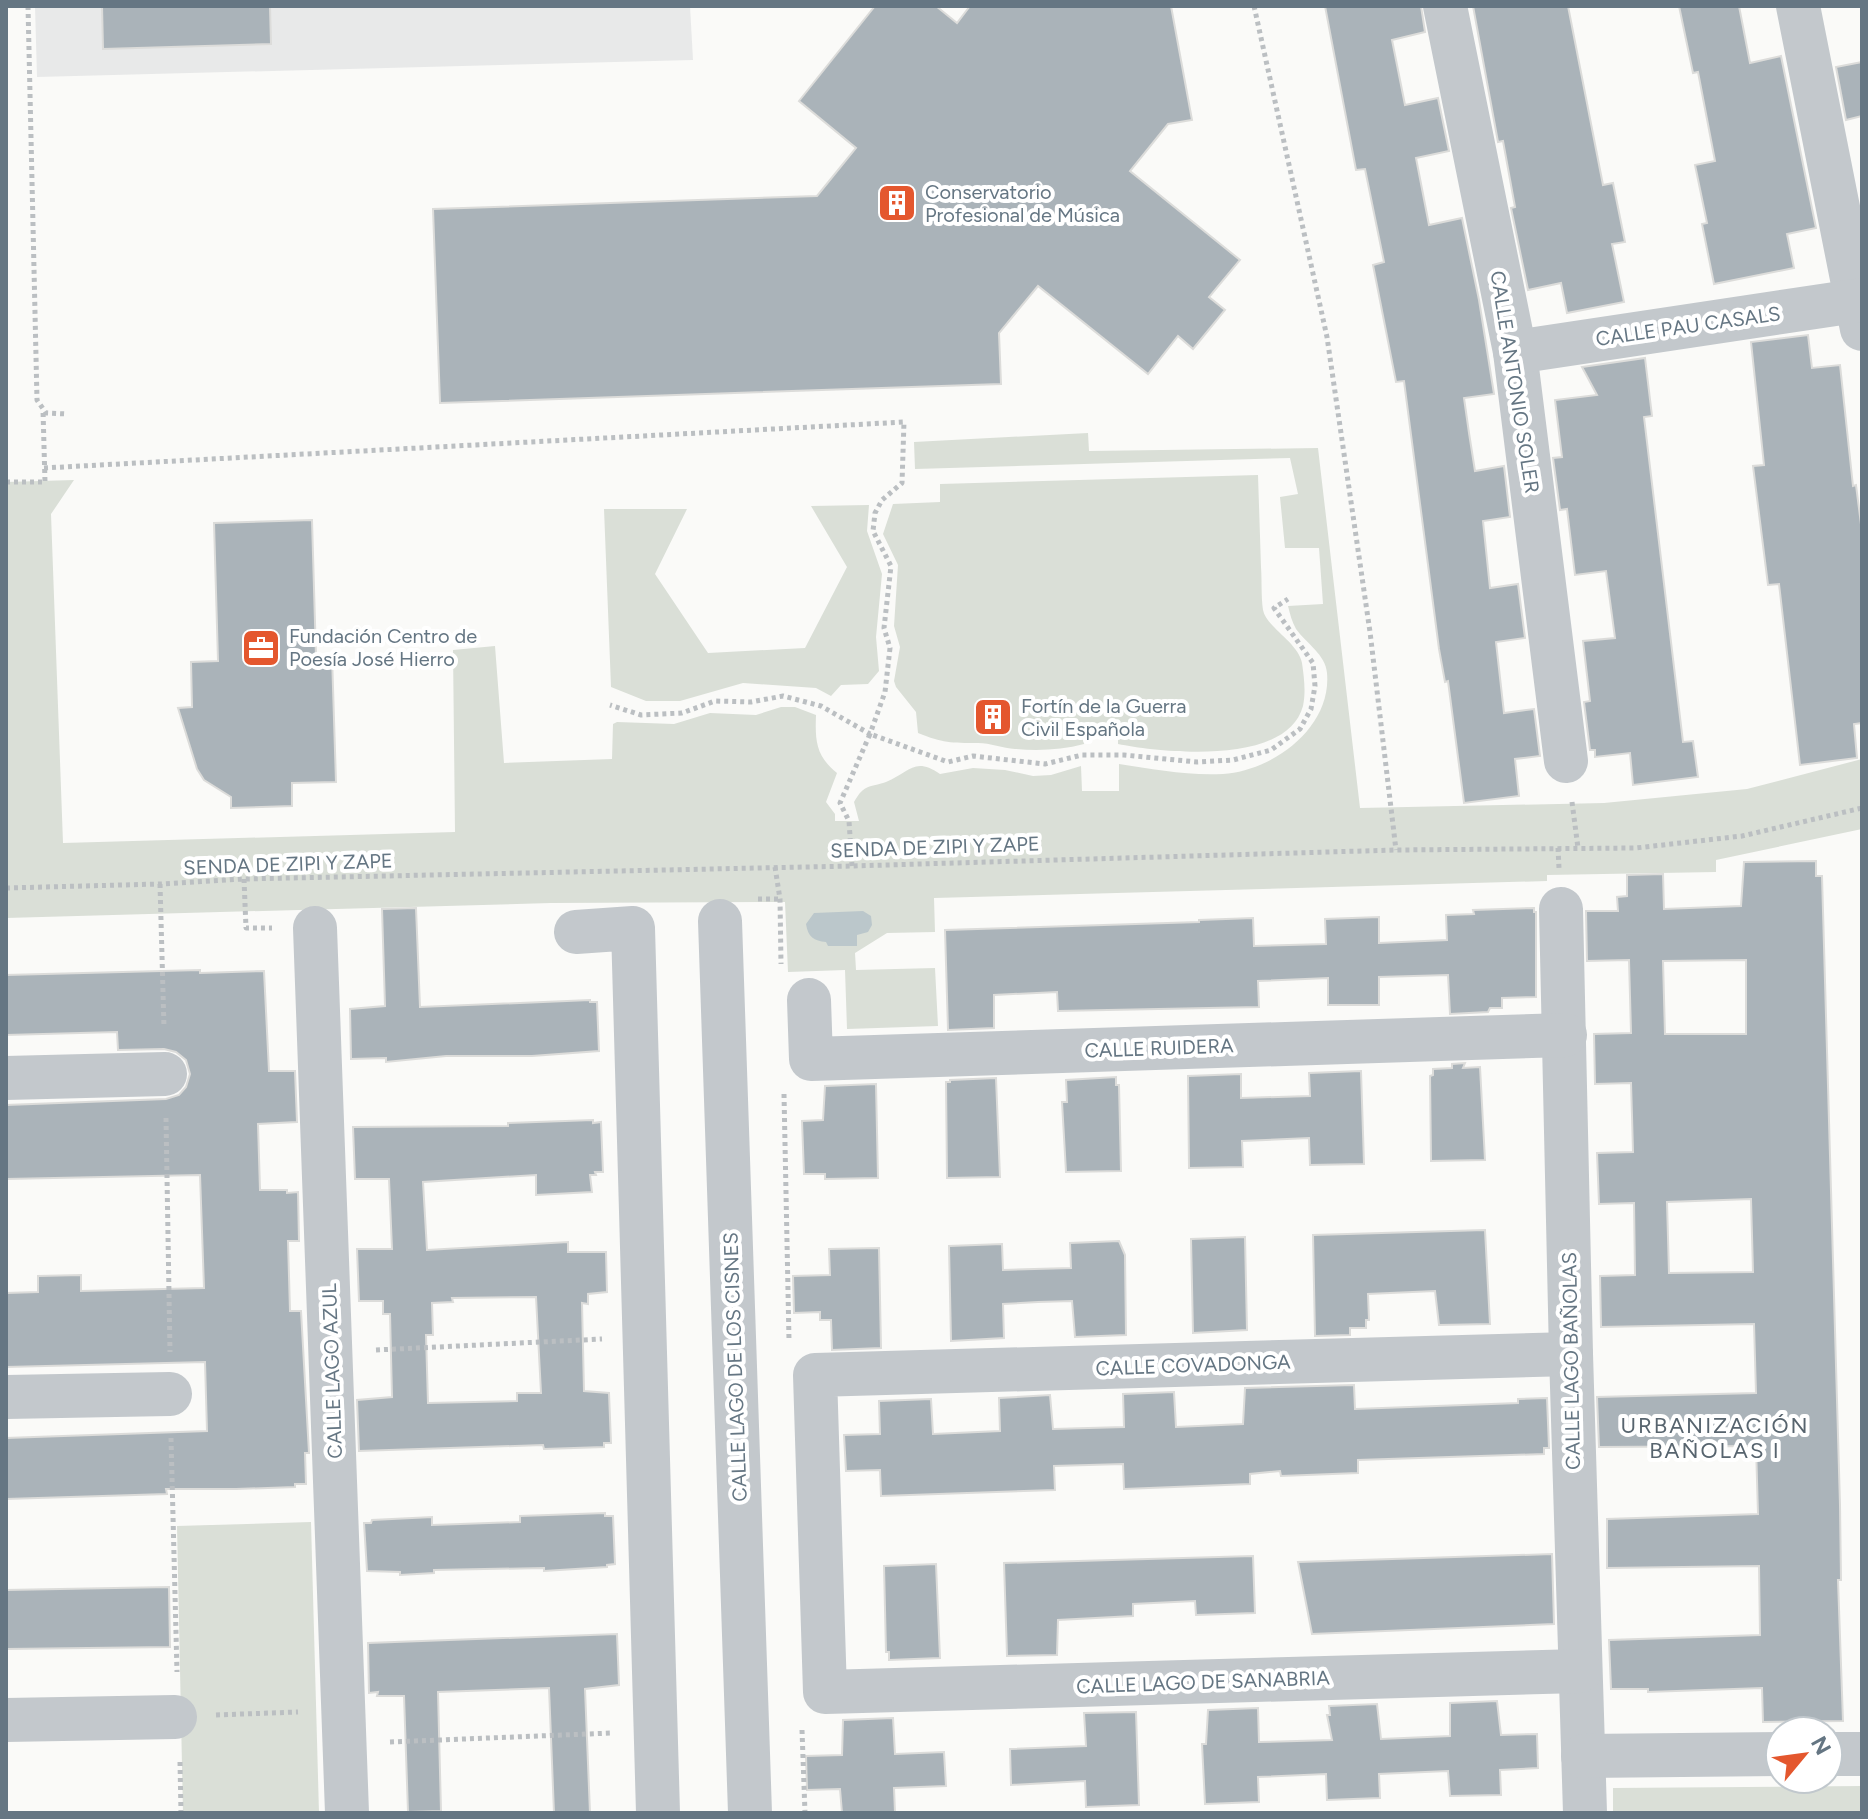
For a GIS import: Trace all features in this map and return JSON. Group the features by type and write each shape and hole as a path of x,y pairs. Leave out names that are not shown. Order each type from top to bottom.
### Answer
{"street":[{"name":"CALLE ANTONIO SOLER","path":"1445,6 1515,352 1566,761"},
{"path":"1798,6 1861,310"},
{"name":"CALLE PAU CASALS","path":"1515,352 1861,310"},
{"name":"CALLE LAGO BAÑOLAS","path":"1561,909 1585,1813"},
{"name":"CALLE LAGO DE LOS CISNES","path":"720,921 750,1813"},
{"name":"CALLE LAGO AZUL","path":"315,928 347,1813"},
{"path":"576,932 633,928 658,1813"},
{"name":"CALLE RUIDERA","path":"809,1000 811,1059 1565,1035"},
{"path":"6,1078 165,1074"},
{"name":"CALLE COVADONGA","path":"825,1692 815,1375 1571,1354"},
{"path":"6,1397 170,1394"},
{"name":"CALLE LAGO DE SANABRIA","path":"825,1692 1580,1671"},
{"path":"6,1720 175,1717"},
{"path":"1583,1756 1764,1754"}],"path":[{"path":"28,6 37,400 46,413 67,414"},
{"path":"1254,6 1327,337 1370,632 1396,850"},
{"path":"6,482 45,482 43,409"},
{"path":"44,468 904,422 902,483 882,500 875,513 873,531 891,566 884,628 890,648 885,692 840,803 849,821 852,866"},
{"path":"610,705 641,715 682,713 715,701 751,702 783,696 821,706 870,734 948,762 973,756 1045,764 1082,755 1124,755 1197,762 1233,760 1271,750 1300,729 1311,709 1315,686 1313,663 1274,608 1288,599"},
{"name":"SENDA DE ZIPI Y ZAPE","path":"6,888 244,879 1396,850 1636,848 1742,836 1862,808"},
{"path":"244,879 246,928"},
{"path":"331,1352 644,1337"},
{"path":"175,1717 344,1727 656,1732"}],"shaded area":[{"path":"35,6 690,6 693,60 37,77"},
{"path":"1088,433 1089,451 1318,448 1360,808 1604,803 1747,789 1862,759 1862,829 1716,860 1716,872 1547,875 1547,881 934,898 935,932 887,933 855,953 856,970 935,968 938,1026 847,1029 845,970 788,972 785,902 551,903 6,918 6,482 74,480 51,514 63,843 455,832 453,650 495,646 504,763 612,759 613,724 617,722 674,724 710,713 756,715 781,707 795,707 816,715 818,747 837,773 826,802 835,814 835,821 859,821 854,802 861,792 918,766 940,774 973,768 1033,776 1051,775 1081,766 1082,791 1119,791 1119,764 1197,774 1223,774 1261,765 1295,743 1320,712 1326,693 1326,667 1296,629 1288,606 1323,604 1319,548 1285,548 1280,497 1298,494 1290,458 915,469 914,442"},
{"path":"1258,475 1263,610 1299,655 1305,690 1303,706 1292,725 1274,739 1221,751 1164,750 1118,744 1118,725 1086,724 1084,744 1041,750 947,742 918,733 916,712 894,681 900,647 894,626 898,565 883,534 893,504 940,502 940,484"},
{"path":"869,505 867,531 882,574 876,637 879,671 868,684 841,685 831,696 816,688 743,683 680,701 646,701 611,687 604,509 687,509 655,574 708,653 805,648 847,567 811,506"},
{"path":"863,911 871,916 872,925 868,932 857,935 857,946 828,946 826,942 812,938 808,932 806,924 814,913"},
{"path":"311,1522 319,1813 183,1813 177,1526"},
{"path":"1844,1786 1862,1786 1862,1813 1613,1813 1613,1788 1764,1787 1764,1795 1844,1795"}],"building":[{"path":"102,6 270,6 271,44 103,49"},
{"name":"Conservatorio Profesional de Música","path":"875,6 936,6 957,23 970,6 1171,6 1192,120 1168,124 1130,171 1240,260 1209,297 1225,310 1193,349 1178,336 1148,374 1038,286 999,333 1001,384 440,403 433,209 817,196 856,148 799,101"},
{"path":"1325,6 1421,6 1425,32 1392,40 1405,105 1438,98 1449,151 1416,158 1429,225 1462,218 1479,300 1494,394 1464,398 1475,471 1504,466 1510,517 1483,521 1490,588 1518,584 1525,638 1496,642 1504,713 1534,709 1540,756 1515,759 1519,796 1464,803 1448,681 1445,682 1439,649 1404,381 1396,382 1373,265 1384,262 1365,169 1356,170"},
{"path":"1473,6 1568,6 1603,185 1613,183 1625,242 1612,244 1624,302 1567,313 1561,283 1528,290 1511,208 1515,207 1503,141 1498,142"},
{"path":"1679,6 1739,6 1750,63 1781,56 1816,228 1787,234 1794,268 1714,284 1702,224 1707,223 1695,165 1715,161 1698,72 1693,73"},
{"path":"1862,62 1862,116 1846,120 1836,67"},
{"path":"1808,335 1812,368 1840,365 1853,486 1856,485 1862,532 1862,723 1854,724 1857,758 1800,765 1779,584 1768,585 1753,466 1764,465 1751,342"},
{"path":"1645,358 1652,416 1644,417 1683,742 1693,741 1698,777 1633,785 1630,753 1595,757 1595,750 1590,750 1584,702 1590,701 1583,641 1615,638 1606,571 1575,575 1567,509 1560,510 1553,458 1562,457 1555,400 1597,395 1582,367"},
{"path":"312,520 316,656 332,656 336,782 292,783 292,806 231,808 231,797 204,780 197,769 178,708 192,707 191,662 218,661 214,523"},
{"path":"1816,861 1816,876 1822,876 1840,1505 1841,1580 1838,1580 1843,1715 1764,1715 1764,1722 1762,1688 1648,1692 1648,1689 1611,1689 1609,1640 1760,1635 1759,1566 1607,1568 1607,1519 1758,1514 1756,1446 1599,1447 1597,1397 1756,1393 1754,1324 1601,1327 1600,1276 1635,1275 1634,1203 1599,1204 1597,1153 1633,1152 1631,1083 1595,1084 1594,1034 1631,1033 1629,960 1587,961 1586,911 1618,911 1617,897 1627,896 1627,875 1663,874 1664,909 1741,906 1744,862","holes":["1746,960 1746,1034 1665,1034 1663,961","1751,1199 1753,1272 1669,1273 1667,1202"]},
{"path":"416,908 420,1007 590,1000 597,1002 599,1051 532,1056 446,1056 386,1062 386,1058 351,1059 350,1009 385,1006 382,909"},
{"path":"1534,908 1536,997 1502,998 1502,1008 1490,1008 1488,1012 1450,1014 1448,975 1379,977 1379,1005 1328,1005 1328,978 1258,981 1259,1007 1058,1011 1057,992 994,995 994,1028 948,1030 945,930 1253,918 1254,946 1326,944 1325,919 1379,917 1379,943 1447,940 1446,915 1474,914 1473,910"},
{"path":"200,970 200,973 264,971 269,1071 295,1071 297,1122 258,1124 260,1190 298,1192 299,1241 288,1241 290,1311 301,1311 309,1453 305,1453 306,1484 295,1484 295,1487 166,1489 167,1494 6,1499 6,1438 207,1431 205,1362 6,1367 6,1293 38,1292 38,1276 81,1275 81,1291 204,1288 200,1175 6,1179 6,1105 166,1099 179,1095 186,1087 190,1074 186,1060 176,1052 164,1049 118,1050 117,1032 6,1035 6,975"},
{"path":"1465,1063 1463,1068 1480,1067 1485,1160 1431,1161 1430,1076 1433,1069 1452,1068 1452,1064"},
{"path":"1361,1071 1364,1164 1310,1165 1309,1138 1242,1141 1243,1167 1189,1168 1188,1076 1241,1074 1241,1098 1310,1096 1309,1073"},
{"path":"1116,1077 1116,1085 1119,1085 1121,1171 1066,1172 1062,1102 1067,1102 1066,1080"},
{"path":"996,1078 1000,1177 947,1178 946,1082"},
{"path":"876,1084 878,1178 825,1179 825,1174 804,1174 802,1121 823,1120 825,1086"},
{"path":"601,1122 603,1172 590,1175 592,1192 536,1195 536,1175 423,1182 427,1250 568,1242 568,1252 606,1252 607,1292 588,1294 588,1304 582,1303 584,1391 609,1393 611,1443 604,1443 604,1447 544,1449 543,1445 359,1451 357,1400 392,1397 390,1314 383,1314 383,1301 359,1301 357,1249 392,1249 389,1179 355,1179 353,1127 508,1126 508,1123","holes":["536,1297 541,1393 517,1393 517,1401 428,1403 426,1335 433,1335 432,1303 453,1302 452,1298"]},
{"path":"1485,1230 1490,1324 1439,1325 1435,1291 1368,1294 1369,1320 1366,1320 1366,1328 1350,1328 1350,1335 1315,1336 1313,1235"},
{"path":"1245,1237 1247,1330 1193,1333 1191,1239"},
{"path":"1119,1241 1125,1255 1126,1335 1075,1337 1072,1301 1038,1302 1003,1304 1004,1338 951,1341 949,1246 1002,1244 1003,1270 1071,1268 1070,1243"},
{"path":"879,1248 881,1348 832,1350 831,1320 820,1320 820,1312 794,1313 793,1276 830,1275 829,1249"},
{"path":"1354,1385 1355,1409 1518,1403 1518,1399 1547,1398 1549,1448 1544,1448 1544,1454 1358,1460 1358,1473 1281,1476 1280,1471 1250,1474 1250,1484 1124,1489 1123,1464 1054,1466 1055,1490 881,1496 880,1470 846,1471 844,1435 880,1434 879,1401 931,1399 933,1434 1000,1431 999,1398 1050,1395 1053,1429 1124,1427 1123,1394 1174,1392 1176,1427 1243,1424 1245,1388"},
{"path":"605,1513 605,1516 613,1516 615,1564 607,1567 544,1571 544,1568 434,1570 434,1573 400,1575 400,1572 367,1571 364,1523 371,1523 372,1520 432,1517 432,1525 520,1522 520,1516"},
{"path":"1552,1554 1554,1624 1312,1634 1298,1562"},
{"path":"1253,1556 1255,1613 1196,1615 1195,1601 1133,1604 1133,1616 1058,1620 1057,1655 1007,1656 1004,1563"},
{"path":"936,1564 940,1658 889,1660 889,1652 886,1652 884,1566"},
{"path":"169,1587 170,1647 6,1649 6,1590"},
{"path":"617,1634 619,1685 585,1689 590,1813 554,1813 549,1688 438,1692 441,1811 408,1812 404,1696 369,1693 368,1643"},
{"path":"1497,1701 1501,1735 1537,1734 1538,1768 1500,1770 1501,1795 1450,1796 1448,1771 1379,1774 1380,1798 1327,1800 1326,1774 1258,1777 1259,1802 1205,1804 1202,1744 1206,1744 1208,1710 1258,1708 1259,1742 1332,1740 1327,1715 1330,1715 1329,1706 1377,1704 1381,1739 1450,1736 1450,1703"},
{"path":"1136,1712 1139,1805 1086,1807 1085,1781 1011,1785 1010,1749 1086,1746 1084,1713"},
{"path":"893,1718 895,1754 944,1752 946,1786 894,1788 895,1812 875,1813 842,1813 840,1789 807,1790 806,1756 842,1755 843,1720"}],"place":[{"name":"Conservatorio Profesional de Música","path":"897,203"},
{"name":"Fundación Centro de Poesía José Hierro","path":"261,648"},
{"name":"Fortín de la Guerra Civil Española","path":"993,717"}],"district":[{"name":"URBANIZACIÓN BAÑOLAS I","path":"1715,1438"}]}
